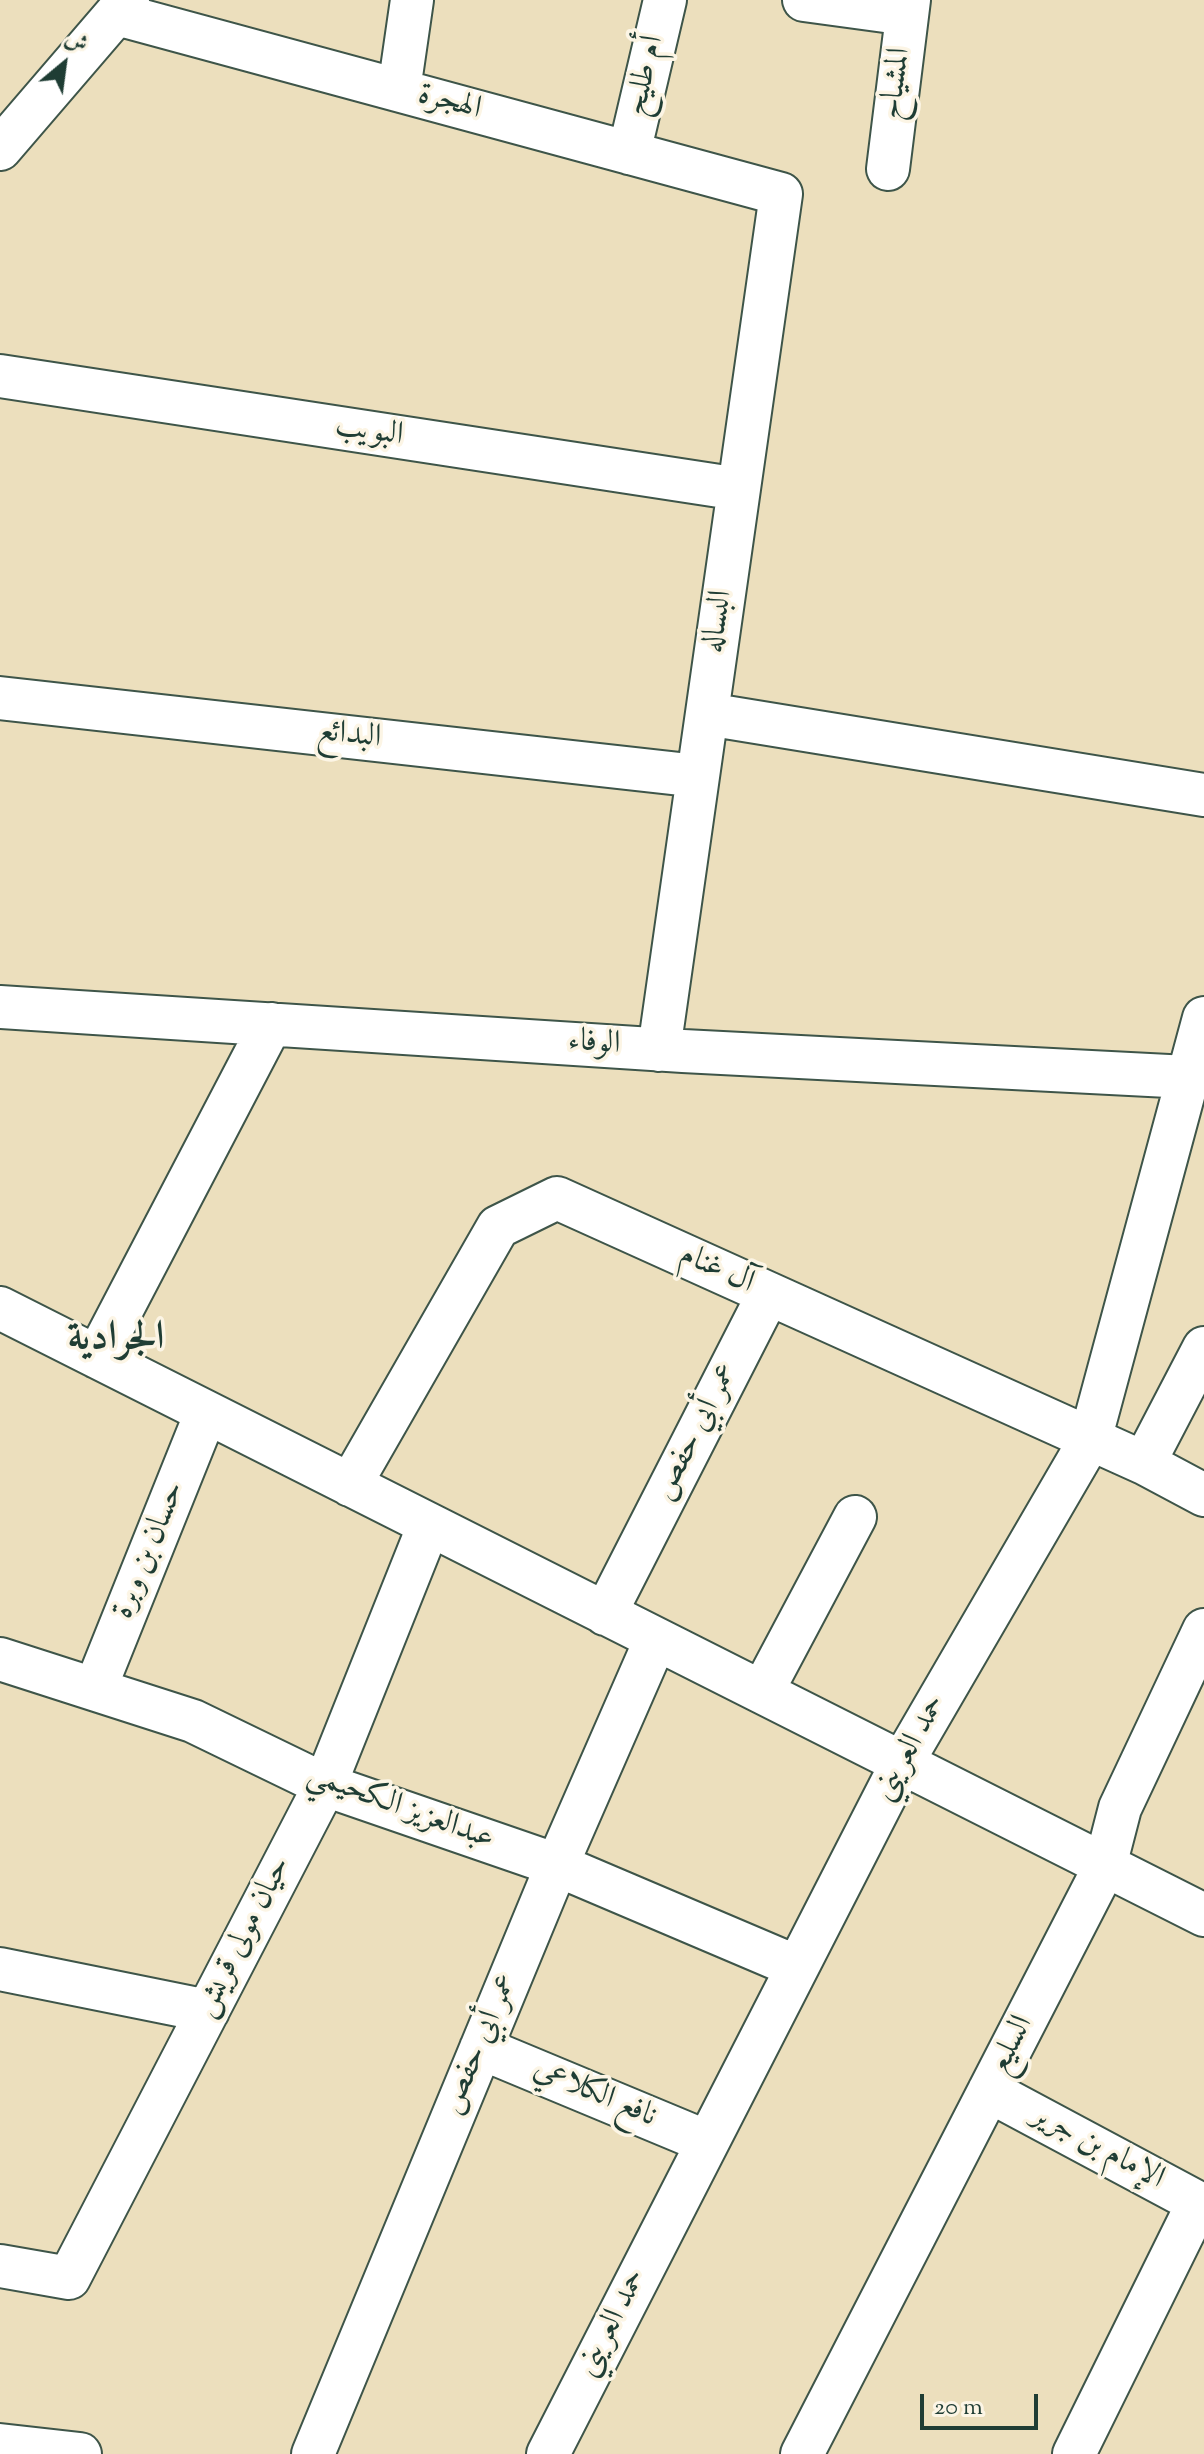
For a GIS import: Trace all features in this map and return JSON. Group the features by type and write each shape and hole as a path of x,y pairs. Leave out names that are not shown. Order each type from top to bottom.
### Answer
{"street":[{"path":"399,90 412,0"},
{"name":"أم طليح","path":"629,153 665,0"},
{"path":"804,0 908,7"},
{"path":"0,149 122,7"},
{"name":"الهجرة","path":"122,7 399,90 781,194"},
{"name":"المشياح","path":"888,169 908,7"},
{"name":"البساله","path":"659,1050 781,194"},
{"name":"البويب","path":"0,376 739,489"},
{"name":"البدائع","path":"0,698 698,776"},
{"path":"707,714 1204,795"},
{"name":"الوفاء","path":"0,1007 659,1050 1188,1077"},
{"name":"حمد العريني","path":"548,2454 902,1763 1090,1440 1204,1018"},
{"path":"97,1357 271,1024"},
{"name":"آل غنام","path":"350,1485 498,1227 557,1198 1144,1463 1204,1495"},
{"name":"عمر أبي حفص","path":"605,1614 768,1295"},
{"path":"0,1308 1204,1915"},
{"path":"1144,1463 1204,1348"},
{"name":"حسان بن وبرة","path":"95,1689 206,1413"},
{"path":"762,1692 855,1517"},
{"name":"حيان مولى قريش","path":"0,2266 69,2278 325,1785 429,1525"},
{"name":"السليع","path":"802,2454 1105,1866 1120,1808 1204,1630"},
{"name":"عمر أبي حفص","path":"313,2454 557,1865 656,1639"},
{"name":"عبدالعزيز الكحيمي","path":"0,1659 193,1721 325,1785 557,1865 797,1967"},
{"path":"0,1969 208,2011"},
{"name":"نافع الكلاعي","path":"481,2048 707,2142"},
{"name":"الإمام بن جرير","path":"989,2091 1201,2204"},
{"path":"1074,2454 1201,2204"},
{"path":"0,2445 80,2454"}],"district":[{"name":"الجرادية","path":"116,1341"}]}
